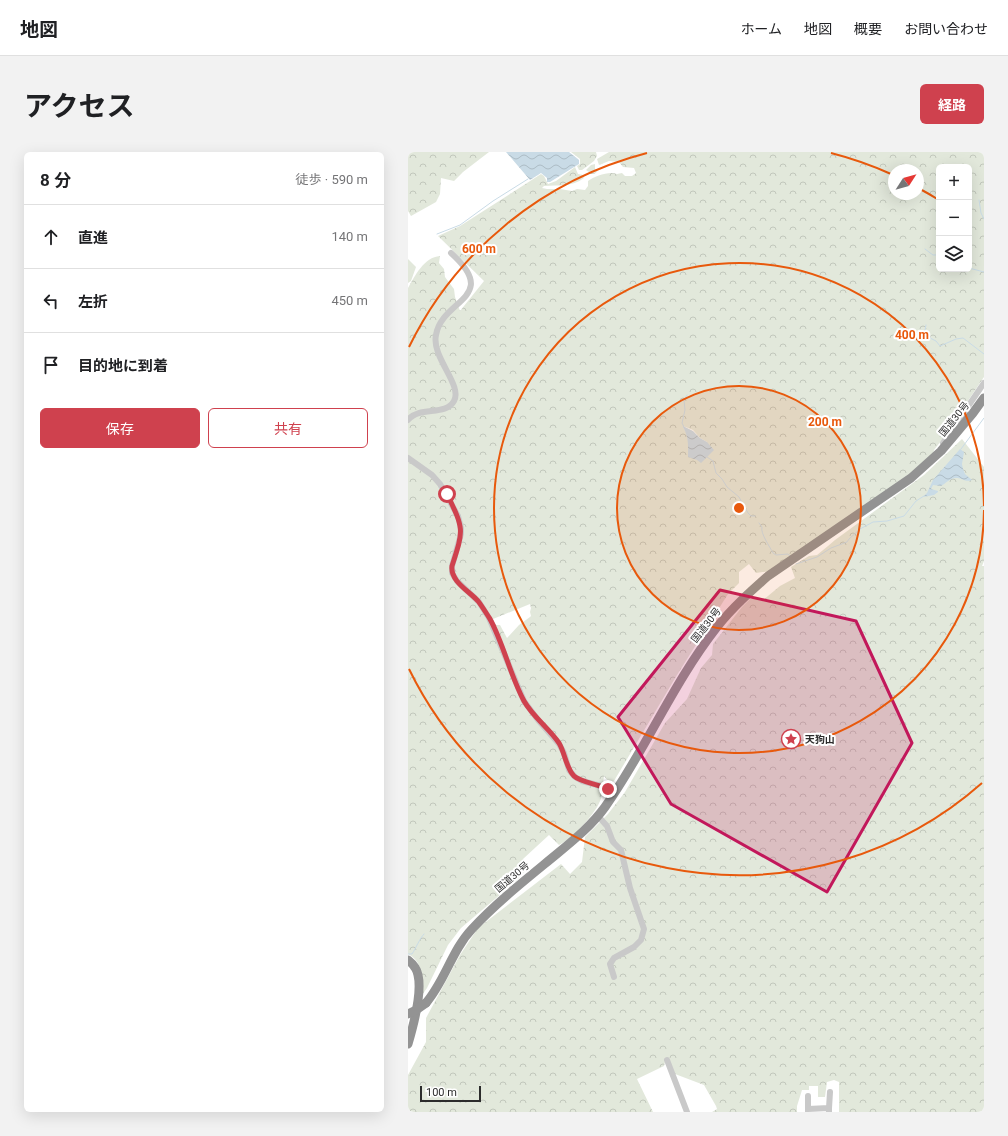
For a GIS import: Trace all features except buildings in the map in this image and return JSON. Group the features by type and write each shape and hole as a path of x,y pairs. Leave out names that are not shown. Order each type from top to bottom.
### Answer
{"highway":[{"name":"国道30号","path":"408,1014 416,1010 424,1001 438,978 452,948 462,934 477,919 579,834 598,816 614,793 693,661 716,628 740,602 768,576 901,486 941,451 984,398"},
{"path":"408,1029 414,986 410,966"},
{"path":"408,1044 414,1021 419,988 418,976 410,966"},
{"name":"国道30号","path":"408,1009 424,1001"}],"street":[{"path":"408,420 419,412 447,408 451,406 456,398 455,388 436,349 436,336 440,323 461,302 468,292 470,281 467,269 451,253"},
{"path":"941,451 940,447 984,383"},
{"path":"408,458 432,475 440,484 458,516 461,534 452,566 452,573 457,581 479,602 489,618 524,701 560,744 569,770 575,777 582,781 601,786 614,793"},
{"path":"598,816 607,826 613,842 621,850 630,888 644,929 641,940 634,947 614,958 610,964 614,977"},
{"path":"667,1060 687,1112"},
{"path":"808,1096 808,1110 829,1110 830,1092"}],"highlighted area":[{"path":"720,590 856,621 912,743 827,892 671,804 618,717"}],"green space":[{"path":"408,152 489,152 454,181 441,178 440,194 436,202 411,216 408,211"},
{"path":"571,152 596,152 597,156 594,161 582,170 579,170 577,166 580,164 580,159"},
{"path":"609,152 984,152 984,377 934,450 933,455 907,478 770,571 756,573 749,564 739,572 739,583 728,594 677,675 614,781 610,783 604,776 603,783 598,789 602,792 598,806 579,830 565,842 559,845 549,835 523,859 529,867 516,881 461,928 448,945 427,988 422,995 422,977 419,966 417,961 408,954 408,288 425,263 434,257 440,256 439,263 444,269 445,277 454,289 460,311 484,281 438,236 460,226 541,174 544,176 548,184 556,181 575,167 578,174 583,175 584,178 575,183 544,186 542,188 572,191 577,189 585,190 588,186 588,181 602,174 622,173 625,176 632,176 636,173 634,168 623,167 619,162 609,161 599,165 597,159","holes":["683,426 693,430 700,438 707,442 697,460 688,454 689,447 687,434","530,604 531,616 519,625 507,638 500,625 496,625 493,619"]},
{"path":"595,164 595,169 598,170 595,174 589,174 586,170 591,165"},
{"path":"408,259 416,267 411,281 408,283"},
{"path":"962,439 984,467 984,561 982,566 984,566 984,1112 839,1112 839,1082 834,1080 827,1082 825,1097 818,1097 818,1086 809,1086 809,1090 802,1090 797,1106 797,1112 712,1112 717,1109 704,1085 675,1074 666,1059 664,1066 637,1079 653,1112 408,1112 408,1075 426,1042 426,1018 460,955 478,928 561,864 570,874 582,862 585,837 608,814 625,792 665,723 687,699 701,668 712,655 713,644 742,607 750,599 762,601 780,586 795,578 791,567 809,556 817,555 835,540 924,475"}],"water":[{"path":"506,152 569,152 579,160 579,164 550,182 547,182 547,178 541,173 530,180"},
{"path":"683,426 693,431 707,442 714,450 701,463 688,457 687,438"},
{"path":"960,449 964,452 962,464 963,469 965,474 972,480 967,481 954,478 941,486 933,485 931,489 938,492 934,495 923,497 927,493 933,480"}],"waterway":[{"path":"437,234 460,225 493,201 528,179"},
{"path":"979,200 981,213 984,219"},
{"path":"925,249 933,255 936,255"},
{"path":"972,269 984,272"},
{"path":"926,325 925,330 930,338 936,341 940,346 956,339 963,338 984,354"},
{"path":"684,427 682,423 685,410 684,400 687,395"},
{"path":"961,449 984,418"},
{"path":"707,457 713,461 716,473 727,487 739,497 748,513 751,516 755,516"},
{"path":"796,564 817,557 831,548 847,542 860,529 873,522 887,521 904,516 916,501 924,496"},
{"path":"759,523 773,553 776,555 788,554 790,556"},
{"path":"408,954 412,954 424,934"}],"place":[{"name":"天狗山","path":"791,739"}],"route":[{"path":"447,494 458,516 461,528 460,541 451,570 454,577 479,602 485,611 495,630 524,701 532,713 560,744 569,770 578,780 597,784 608,789"}]}
